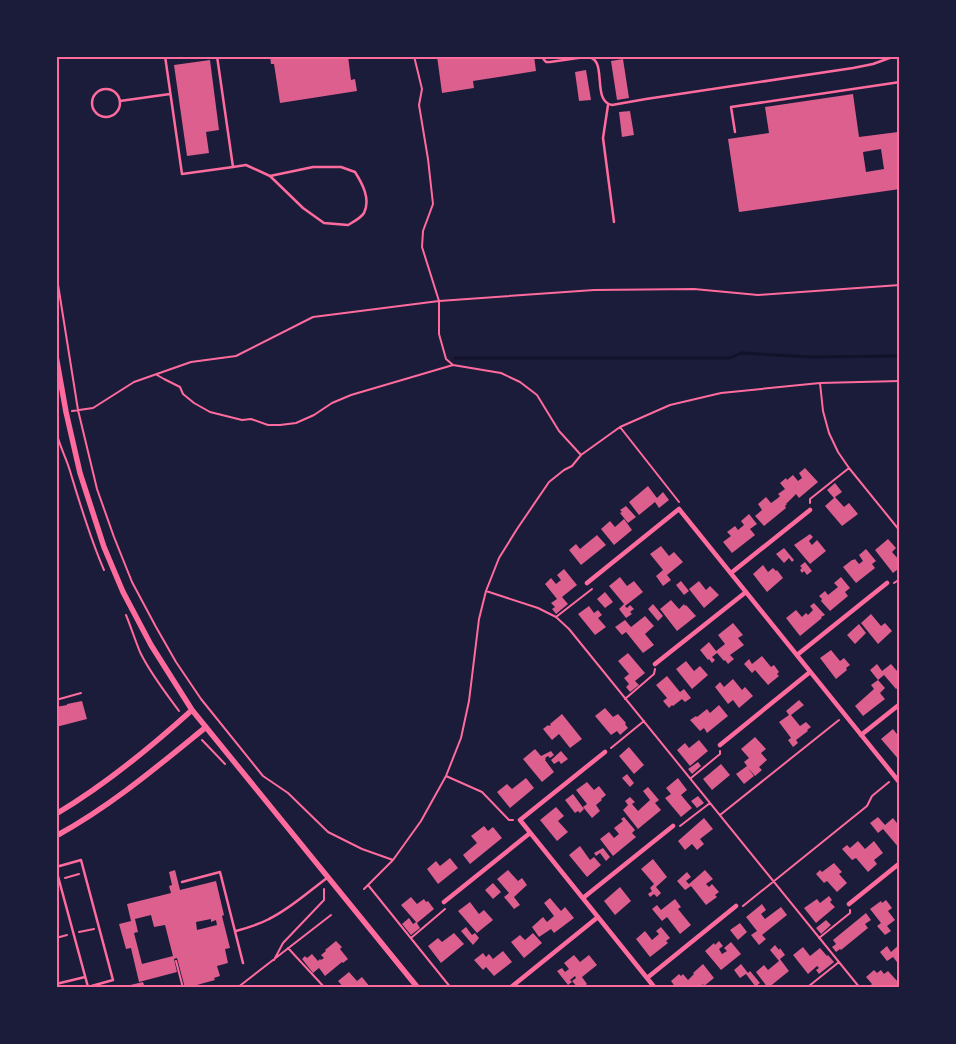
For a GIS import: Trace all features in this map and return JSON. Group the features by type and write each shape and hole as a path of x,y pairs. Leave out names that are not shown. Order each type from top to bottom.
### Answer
{"street":[{"path":"56,356 80,473 104,547 123,592 150,645 192,710 418,988"},
{"path":"588,583 679,509 900,783"},
{"path":"731,573 810,510"},
{"path":"797,655 887,583"},
{"path":"655,664 746,592"},
{"path":"720,745 810,672"},
{"path":"861,735 900,704"},
{"path":"56,814 85,797 114,776 192,710"},
{"path":"56,836 116,799 206,727"},
{"path":"605,752 520,820 655,988"},
{"path":"583,898 673,826"},
{"path":"444,902 530,833"},
{"path":"849,904 900,863"},
{"path":"647,978 736,906"},
{"path":"510,988 598,917"}],"lane":[{"path":"165,56 182,174 246,165 270,176 302,208 324,224 348,225 363,214 367,203 363,186 355,172 341,167 313,167 270,176"},
{"path":"217,56 233,167"},
{"path":"541,56 546,62 593,57 598,70 602,96 608,105 853,68 873,64 896,56"},
{"path":"560,56 560,61"},
{"path":"735,132 730,107 900,82"},
{"path":"103,89 112,90 120,101 118,110 111,116 101,116 92,107 93,97 99,90 103,89"},
{"path":"120,101 170,94"},
{"path":"608,105 603,138 614,222"},
{"path":"81,860 84,872 113,980 88,987 56,868 81,860"},
{"path":"182,882 220,872 243,963"},
{"path":"235,932 268,920 328,877"},
{"path":"56,984 85,977"}],"path":[{"path":"414,56 422,89 419,105 433,204 423,231 422,247 439,301 439,334 446,359 453,365"},
{"path":"56,272 78,410 97,488 132,582 176,662 201,699 263,776 288,794 328,832 362,849 393,860"},
{"path":"66,412 93,408 134,382 191,362 236,356 313,317 439,301 594,290 694,289 758,295 900,285"},
{"path":"156,374 180,387 183,394 210,412 242,420 251,419 280,425 296,423 351,395 453,365 501,373 520,382 537,395 559,431 581,455"},
{"path":"364,889 393,860 420,821 446,776 461,738 465,720 472,681 479,619 486,591 500,558 549,482 572,466 581,455 620,428 670,405 721,393 820,383 900,381"},
{"path":"820,383 823,411 829,433 838,452 900,531"},
{"path":"620,428 679,502 679,509"},
{"path":"810,510 810,499 849,468"},
{"path":"556,617 592,589 588,583"},
{"path":"486,591 538,608 556,617 569,628 860,988"},
{"path":"625,699 654,674 655,664"},
{"path":"56,700 81,694"},
{"path":"720,815 845,715"},
{"path":"605,752 644,721"},
{"path":"691,778 720,754 720,745"},
{"path":"446,776 482,792 509,820 520,820"},
{"path":"736,906 744,906 774,882 868,806 872,796 895,778"},
{"path":"673,826 680,826 710,803"},
{"path":"59,879 84,872"},
{"path":"368,885 452,988"},
{"path":"274,960 283,943 324,900"},
{"path":"411,938 445,910 444,902"},
{"path":"819,938 850,913 849,904"},
{"path":"237,988 332,915"},
{"path":"288,948 325,988"},
{"path":"176,961 183,988"},
{"path":"802,988 809,986 839,962"}],"building":[{"path":"270,56 348,56 351,80 355,79 357,91 280,103 274,64 271,64"},
{"path":"437,56 534,56 536,71 473,81 474,88 442,93"},
{"path":"623,59 629,98 617,100 611,61"},
{"path":"210,60 219,130 206,132 209,153 187,156 174,65"},
{"path":"586,70 591,100 579,101 575,72"},
{"path":"853,94 859,137 898,132 900,145 900,189 739,212 728,139 769,133 765,107","holes":["881,149 884,169 866,172 863,152"]},
{"path":"630,111 634,135 622,137 619,112"},
{"path":"805,468 818,482 799,498 796,494 786,504 786,508 764,526 755,516 762,510 758,504 766,497 771,503 778,498 780,496 778,494 785,489 780,483 793,475 798,481 802,478 799,473"},
{"path":"835,483 842,492 835,497 844,507 849,503 858,514 842,526 825,506 834,498 827,490"},
{"path":"648,486 657,498 663,492 669,500 659,508 655,502 639,515 629,502"},
{"path":"626,506 636,517 628,523 620,513 622,512 620,510"},
{"path":"749,514 757,524 750,529 755,535 732,553 723,542 731,536 727,532 735,526 738,530 744,525 741,521"},
{"path":"624,519 632,530 614,545 601,529 610,521 615,527"},
{"path":"810,534 813,537 809,541 812,545 817,540 826,551 810,564 794,545"},
{"path":"597,535 606,545 581,565 569,550 576,544 580,549"},
{"path":"888,539 896,548 892,552 900,561 900,571 898,569 893,573 875,550"},
{"path":"661,546 669,556 674,552 683,562 667,575 671,580 663,586 656,576 663,570 650,554"},
{"path":"784,548 794,560 792,562 789,558 784,563 776,554"},
{"path":"866,549 876,561 872,564 875,568 856,583 843,567 855,559 859,564 863,561 859,555"},
{"path":"805,562 812,571 807,575 804,571 802,573 800,570 802,568 800,566"},
{"path":"763,565 768,572 773,568 777,570 783,578 767,592 753,574"},
{"path":"564,569 577,585 562,597 568,604 556,614 552,609 555,607 551,603 557,599 545,584 551,578 556,584 561,580 557,575"},
{"path":"620,577 627,586 634,581 643,592 625,606 627,608 630,605 634,609 630,612 632,614 626,618 619,609 624,604 609,586"},
{"path":"841,577 850,588 845,592 848,596 830,611 819,596 825,591 828,595 838,587 834,583"},
{"path":"681,581 689,591 684,595 676,585"},
{"path":"699,581 706,590 710,586 719,595 704,608 689,589"},
{"path":"605,592 613,602 605,608 597,599"},
{"path":"671,600 679,609 684,604 686,605 696,616 677,631 660,609"},
{"path":"814,603 825,615 800,636 786,618 796,610 802,617 806,613 808,615 813,610 810,606"},
{"path":"653,604 663,616 658,621 648,609"},
{"path":"589,606 594,613 598,610 602,615 598,618 606,627 595,635 578,614"},
{"path":"871,614 881,626 885,623 892,631 878,644 861,623"},
{"path":"645,616 654,626 645,634 654,645 643,653 626,632 622,635 615,627 625,620 631,627"},
{"path":"733,623 743,635 738,638 744,645 730,655 734,659 728,664 717,653 712,657 715,660 712,663 700,650 709,642 716,651 725,644 718,635"},
{"path":"859,624 866,633 855,644 847,635"},
{"path":"831,650 840,661 844,658 850,665 836,679 820,658"},
{"path":"628,653 645,673 635,681 639,685 630,692 626,687 629,684 624,678 629,674 618,661"},
{"path":"762,656 771,667 774,665 779,672 777,674 779,676 768,685 755,670 752,673 744,664 749,659 752,664"},
{"path":"686,661 694,671 700,666 708,675 692,689 676,669"},
{"path":"877,664 882,671 891,664 897,671 900,669 900,686 896,689 884,675 878,680 870,670"},
{"path":"667,676 680,692 684,689 691,698 685,702 682,699 669,708 663,701 667,698 656,685"},
{"path":"733,679 742,690 745,687 753,696 739,708 733,700 728,704 715,687 720,682 724,687"},
{"path":"878,680 885,688 880,693 885,699 863,716 855,706 874,689 871,685"},
{"path":"799,700 804,705 791,715 800,726 806,722 811,727 796,740 798,743 793,747 788,740 791,738 779,722 789,715 786,711"},
{"path":"82,701 87,719 56,727 56,707"},
{"path":"719,705 728,716 707,733 704,728 700,731 690,720 707,709 710,713"},
{"path":"605,708 613,717 618,714 626,723 628,728 620,735 617,731 611,735 595,716"},
{"path":"562,714 582,739 570,748 559,734 552,740 543,729 551,725"},
{"path":"893,729 900,738 900,761 881,739"},
{"path":"755,737 766,749 761,753 767,760 759,767 762,770 755,776 748,768 754,776 744,784 736,774 747,766 744,762 749,758 741,749"},
{"path":"699,740 708,751 690,766 677,750 685,743 689,748"},
{"path":"629,747 644,765 634,774 619,756"},
{"path":"535,749 541,756 551,751 554,755 550,758 548,756 545,758 554,772 542,782 523,759"},
{"path":"561,751 568,759 561,764 559,761 554,764 551,760"},
{"path":"698,762 701,766 692,774 688,769"},
{"path":"721,764 730,775 712,790 703,779"},
{"path":"627,774 634,783 630,787 622,778"},
{"path":"526,778 534,788 510,808 497,792 507,784 512,789"},
{"path":"678,778 687,790 681,795 692,808 681,817 665,798 671,794 666,788"},
{"path":"587,782 594,790 599,786 606,795 596,805 600,811 592,818 583,807 587,804 576,790"},
{"path":"648,787 659,800 655,803 661,810 638,829 623,810 628,805 625,801 630,797 635,802 632,804 638,811 650,800 643,791"},
{"path":"573,794 584,809 580,813 578,811 575,813 565,800"},
{"path":"698,796 704,803 697,808 691,801"},
{"path":"556,807 564,816 558,821 568,832 557,841 540,820"},
{"path":"624,817 635,830 632,833 636,837 613,856 600,839 609,832 614,838 619,834 614,828 623,821 621,819"},
{"path":"878,817 885,825 893,818 900,827 900,849 883,829 878,833 870,823"},
{"path":"704,818 713,829 700,839 704,844 697,850 692,844 685,850 678,841"},
{"path":"484,826 488,831 493,827 502,838 470,864 463,855 477,843 471,836"},
{"path":"858,841 865,849 874,841 883,853 874,860 877,864 868,872 856,858 852,860 842,849 847,845 850,848"},
{"path":"580,846 590,860 594,857 601,865 587,877 569,855"},
{"path":"603,848 610,857 606,861 600,853 596,856 594,853"},
{"path":"450,858 458,868 438,884 427,869 436,861 440,866"},
{"path":"653,859 667,877 656,887 661,893 657,897 654,894 650,897 648,894 652,891 650,888 654,884 641,869"},
{"path":"834,863 842,872 839,874 847,883 837,892 827,881 824,883 816,874"},
{"path":"175,870 180,890 216,881 230,948 225,949 228,963 217,966 220,976 214,978 215,980 185,988 177,958 174,959 177,972 139,982 131,948 126,949 119,924 131,921 127,904 171,893 169,886 172,885 169,872","holes":["151,915 154,927 165,925 173,956 142,964 134,933 138,932 135,919","211,919 211,922 216,920 217,925 197,930 196,922"]},
{"path":"508,870 518,881 522,878 527,885 514,897 520,905 514,909 504,897 509,893 497,879"},
{"path":"705,870 713,879 706,884 709,887 712,884 719,892 715,895 717,897 706,905 691,886 685,890 677,881 687,872 691,877 686,881 689,884"},
{"path":"493,883 501,892 493,899 485,890"},
{"path":"620,887 631,901 615,915 604,901"},
{"path":"829,896 832,900 830,902 835,907 816,923 804,908 817,899 820,903"},
{"path":"411,897 417,904 424,899 426,902 428,901 434,909 417,923 420,928 411,935 402,924 409,918 413,924 416,922 401,905"},
{"path":"550,898 561,911 565,907 574,918 554,933 551,929 539,937 532,927 543,917 547,922 554,916 544,903"},
{"path":"675,899 681,907 678,909 691,925 680,934 667,917 662,921 652,909 657,905 661,910"},
{"path":"886,900 892,908 888,911 895,920 887,926 891,931 885,935 877,926 881,923 870,909 881,901 882,903"},
{"path":"470,902 479,914 484,910 493,920 477,933 458,911"},
{"path":"762,904 766,910 761,914 765,919 781,907 787,915 762,935 766,939 759,945 751,935 757,931 746,917"},
{"path":"866,913 871,920 865,924 868,928 836,952 832,947 836,944 833,940"},
{"path":"826,920 831,925 821,934 816,928"},
{"path":"740,923 747,932 738,940 730,930"},
{"path":"466,927 472,935 475,933 479,938 473,945 461,931"},
{"path":"661,927 670,938 666,941 668,943 650,957 636,939 645,931 652,940 659,934 656,931"},
{"path":"454,933 464,944 441,963 428,946 438,938 442,942"},
{"path":"533,933 542,943 524,958 511,942 520,935 525,940"},
{"path":"336,941 342,947 340,949 348,959 325,976 319,968 313,973 302,959 312,954 318,961 321,960 324,958 321,955"},
{"path":"719,941 723,946 719,949 722,954 727,951 724,948 731,942 741,954 721,970 705,951"},
{"path":"900,944 900,966 893,957 887,961 880,952 887,946 891,952"},
{"path":"775,945 785,955 780,959 789,971 768,988 756,972 764,965 768,970 779,961 770,950"},
{"path":"803,947 810,956 820,948 834,962 819,974 816,970 819,968 817,966 808,974 793,955"},
{"path":"503,951 512,962 494,976 486,967 483,970 474,960 483,953 486,957 489,954 493,959"},
{"path":"574,955 580,962 589,955 597,965 582,977 587,984 582,988 578,988 572,981 576,978 575,976 568,985 557,971 562,968 565,972 569,969 564,963"},
{"path":"703,964 714,978 704,986 703,984 699,988 676,988 671,981 679,974 681,976 683,974 688,980"},
{"path":"741,964 760,983 756,986 758,988 753,988 755,986 746,974 740,978 734,970"},
{"path":"874,970 877,973 881,970 884,974 888,971 899,983 893,988 868,988 872,984 866,977"},
{"path":"349,972 357,981 362,977 370,987 372,985 375,988 344,988 338,981"},
{"path":"143,982 145,988 122,988 122,987"}],"waterway":[{"path":"455,358 730,358 741,353 812,357 900,356"}]}
